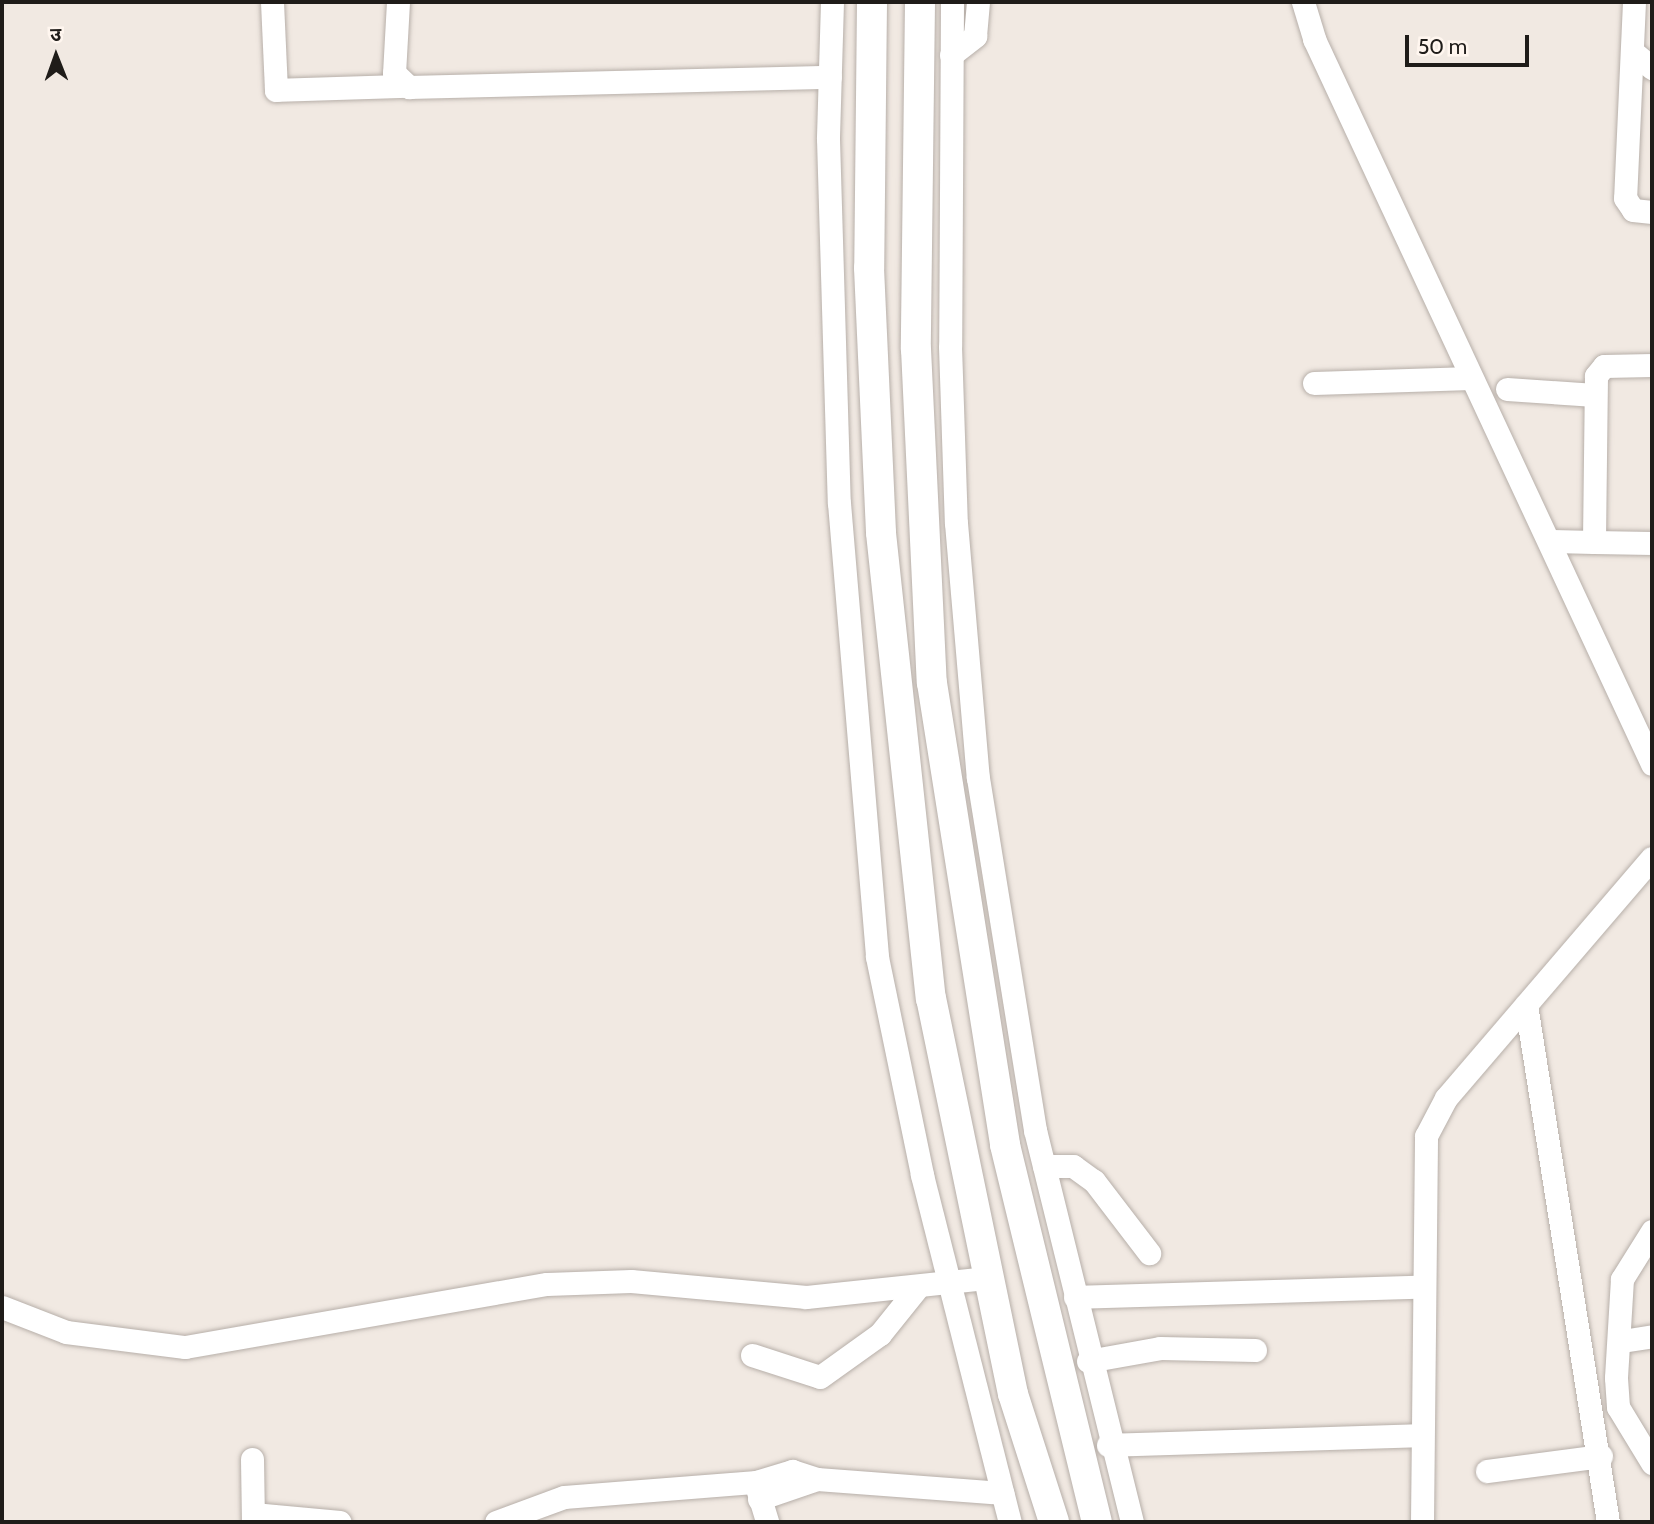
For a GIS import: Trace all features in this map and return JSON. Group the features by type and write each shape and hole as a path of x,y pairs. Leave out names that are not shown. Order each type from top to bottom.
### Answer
{"main road":[{"path":"872,2 869,268 881,533 931,998 1013,1394 1054,1522"},
{"path":"920,2 916,349 932,683 1005,1145 1097,1522"}],"street":[{"path":"272,2 276,90 830,77"},
{"path":"398,2 394,74 404,86"},
{"path":"832,2 830,77 839,503 859,790 877,957 922,1175 954,1286 1010,1522"},
{"path":"952,2 950,346 962,606 994,897 1044,1166 1108,1445 1132,1522"},
{"path":"951,55 975,36 978,2"},
{"path":"1303,2 1471,378 1647,743 1652,764"},
{"path":"1634,2 1639,44 1625,198 1633,210 1652,212"},
{"path":"1639,44 1652,68"},
{"path":"1594,542 1595,395 1604,366 1652,365"},
{"path":"1314,383 1471,378"},
{"path":"1507,389 1595,395"},
{"path":"1549,541 1652,542"},
{"path":"1422,1522 1422,1287 1426,1136 1446,1098 1652,858"},
{"path":"1526,1005 1601,1456 1608,1522"},
{"path":"1044,1166 1073,1166 1094,1181 1149,1253"},
{"path":"1652,1231 1622,1279 1618,1407 1652,1462"},
{"path":"2,1307 54,1330 185,1347 547,1284 631,1281 806,1297 954,1286 988,1278"},
{"path":"1075,1297 1422,1287"},
{"path":"752,1355 820,1377 880,1334 917,1288"},
{"path":"1622,1341 1652,1336"},
{"path":"1088,1360 1160,1348 1255,1350"},
{"path":"1108,1445 1422,1435"},
{"path":"1486,1471 1601,1456"},
{"path":"252,1460 253,1518 340,1522"},
{"path":"496,1522 578,1494 758,1490 792,1471 817,1479 1002,1493"},
{"path":"758,1490 767,1522"}]}
